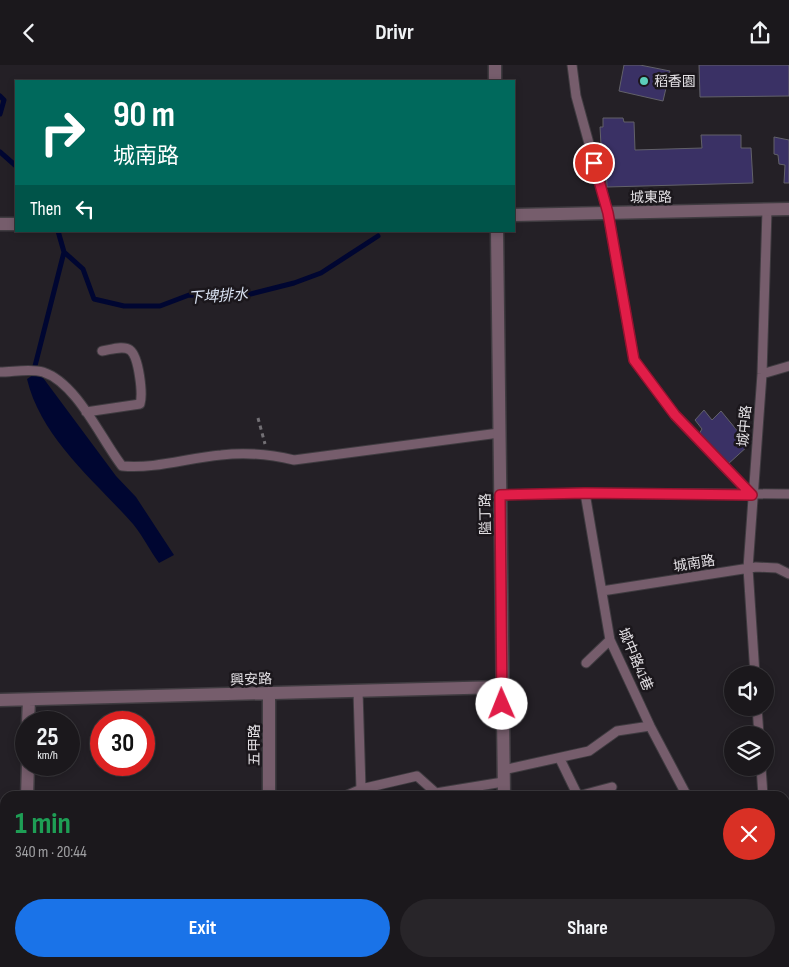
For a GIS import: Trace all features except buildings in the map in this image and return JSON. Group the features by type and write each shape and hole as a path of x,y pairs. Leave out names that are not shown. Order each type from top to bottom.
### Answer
{"street":[{"path":"495,65 495,80"},
{"name":"城東路","path":"515,215 789,209"},
{"path":"0,224 15,224"},
{"name":"隘丁路","path":"497,232 504,791"},
{"name":"興安路","path":"0,700 502,687"},
{"name":"五甲路","path":"269,693 269,791"},
{"path":"29,700 29,711"},
{"path":"27,791 28,776"}],"lane":[{"path":"572,65 576,96 608,213 634,360 675,415 752,495"},
{"name":"城中路","path":"754,666 748,569 762,374 767,210"},
{"path":"86,413 140,404 143,395 134,355 130,349 123,347 102,351"},
{"path":"762,374 789,366"},
{"path":"0,372 42,372 65,387 86,413 122,466 144,468 219,455 268,454 294,460 500,433"},
{"path":"500,495 585,493 789,494"},
{"name":"城中路41巷","path":"585,493 610,640 650,726 684,791"},
{"name":"城南路","path":"602,591 748,569 776,567 789,574"},
{"path":"586,663 610,640"},
{"path":"358,691 361,789"},
{"path":"444,791 589,751 617,731 650,726"},
{"path":"560,759 576,791"},
{"path":"356,791 417,776 434,791"},
{"path":"762,776 763,791"},
{"path":"597,791 612,787"}],"path":[{"path":"258,418 268,454"}],"water":[{"path":"33,375 41,375 116,476 136,497 174,555 159,563 133,524 71,457 44,421 34,400 27,379"}],"waterway":[{"path":"0,96 4,100 0,114"},
{"name":"下埤排水","path":"0,152 15,165"},
{"name":"下埤排水","path":"58,232 64,252 83,269 94,299 124,306 160,306 189,295 243,296 294,283 321,273 378,236"},
{"path":"35,366 64,252"}],"place":[{"name":"稻香園","path":"644,81"}],"route":[{"path":"502,704 500,495 585,493 752,495 675,415 634,360 608,213 594,163"}]}
